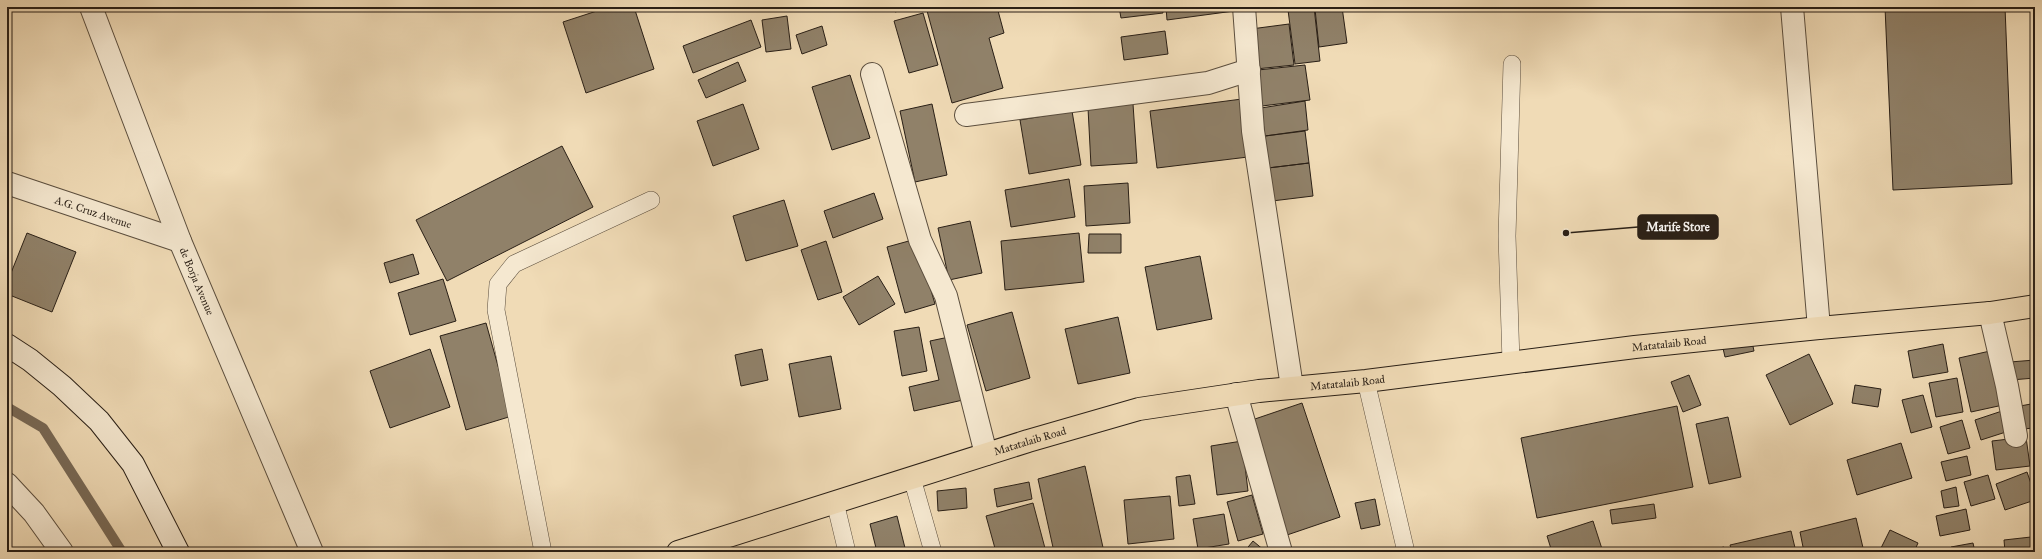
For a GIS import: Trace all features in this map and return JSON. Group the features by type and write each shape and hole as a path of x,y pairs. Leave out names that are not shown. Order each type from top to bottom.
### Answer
{"main road":[{"name":"Matatalaib Road","path":"678,552 704,548 835,502 986,454 1139,409 1292,387 1366,381 1511,362 1819,328 1990,313 2035,306"}],"street":[{"name":"de Borja Avenue","path":"91,7 180,241 312,552"},
{"path":"1244,7 1253,131 1292,387"},
{"path":"1792,7 1819,328"},
{"path":"966,115 1208,83 1249,70"},
{"path":"872,74 920,240 946,296 986,454"},
{"name":"A.G. Cruz Avenue","path":"7,183 180,241"},
{"path":"1990,313 2007,386 2016,436"},
{"path":"7,345 30,360 62,386 99,421 133,464 178,552"},
{"path":"1236,394 1281,552"},
{"path":"7,484 34,513 62,552"}],"lane":[{"path":"1511,362 1507,236 1512,64"},
{"path":"543,552 496,310 498,284 514,264 651,200"},
{"path":"1366,381 1406,552"},
{"path":"912,478 933,552"},
{"path":"835,502 847,552"}],"building":[{"path":"609,7 634,7 654,69 586,93 563,22"},
{"path":"894,7 914,7 895,12"},
{"path":"926,7 997,7 1004,33 989,38 1003,88 952,103"},
{"path":"1119,7 1162,7 1163,13 1121,18"},
{"path":"1166,7 1234,7 1234,11 1167,20"},
{"path":"1314,7 1320,61 1295,64 1288,10"},
{"path":"1342,7 1347,43 1319,47 1315,9"},
{"path":"1885,7 2005,7 2012,184 1893,190"},
{"path":"923,13 938,65 909,73 894,21"},
{"path":"787,16 791,49 766,52 762,20"},
{"path":"751,20 761,47 693,73 683,46"},
{"path":"1289,24 1294,65 1256,69 1251,29"},
{"path":"822,26 827,45 802,54 796,35"},
{"path":"1165,31 1168,54 1124,60 1121,37"},
{"path":"738,62 746,81 706,98 698,80"},
{"path":"1305,65 1310,100 1262,106 1258,70"},
{"path":"850,75 870,138 832,150 812,87"},
{"path":"1242,99 1248,157 1157,168 1150,111"},
{"path":"1305,101 1308,130 1265,136 1261,108"},
{"path":"743,104 759,149 713,166 697,121"},
{"path":"932,104 947,175 915,182 900,111"},
{"path":"1133,104 1137,163 1091,166 1088,108"},
{"path":"1072,111 1081,165 1029,174 1020,120"},
{"path":"1305,131 1309,163 1268,168 1265,136"},
{"path":"562,146 593,207 447,281 416,220"},
{"path":"1309,163 1313,196 1272,201 1268,168"},
{"path":"1069,179 1075,217 1011,227 1005,190"},
{"path":"1128,183 1130,223 1086,226 1084,186"},
{"path":"874,193 883,219 833,238 824,211"},
{"path":"784,200 798,246 746,261 733,216"},
{"path":"970,221 982,273 949,280 938,228"},
{"path":"27,233 76,252 52,312 7,294 7,283"},
{"path":"1079,233 1084,282 1005,290 1001,241"},
{"path":"1089,234 1121,234 1121,253 1088,253"},
{"path":"916,239 935,304 905,313 887,247"},
{"path":"826,241 842,292 818,300 801,250"},
{"path":"413,254 419,274 390,283 384,263"},
{"path":"1200,256 1212,319 1157,330 1145,267"},
{"path":"878,276 895,304 859,325 843,297"},
{"path":"443,279 456,321 410,335 398,293"},
{"path":"1012,312 1030,378 986,391 967,325"},
{"path":"1118,317 1130,373 1078,384 1065,329"},
{"path":"486,323 512,416 466,430 440,336"},
{"path":"919,327 927,371 902,376 894,331"},
{"path":"949,337 963,400 914,411 909,387 939,380 930,341"},
{"path":"1751,337 1754,351 1725,357 1722,344"},
{"path":"1943,344 1948,372 1913,378 1908,351"},
{"path":"430,349 450,407 390,428 370,371"},
{"path":"762,349 768,380 741,386 735,355"},
{"path":"1990,351 2003,405 1971,412 1959,358"},
{"path":"1809,354 1833,404 1790,425 1766,375"},
{"path":"831,356 841,409 799,417 789,364"},
{"path":"2035,360 2035,378 2011,380 2010,362"},
{"path":"1689,375 1701,405 1683,412 1671,382"},
{"path":"1957,378 1963,412 1936,417 1929,383"},
{"path":"2035,383 2035,393 2032,384"},
{"path":"1855,385 1881,389 1878,407 1852,403"},
{"path":"1923,395 1932,427 1911,433 1902,400"},
{"path":"1302,403 1340,517 1287,535 1249,421"},
{"path":"2031,404 2034,428 2023,429 2020,406"},
{"path":"1677,406 1693,487 1537,518 1521,438"},
{"path":"2002,411 2009,431 1981,440 1975,420"},
{"path":"1728,417 1741,477 1709,484 1696,424"},
{"path":"1962,420 1970,448 1948,454 1940,427"},
{"path":"2026,437 2030,466 1996,470 1992,441"},
{"path":"1242,441 1248,491 1217,495 1211,446"},
{"path":"1901,443 1912,478 1857,495 1847,460"},
{"path":"1967,456 1971,475 1946,481 1941,462"},
{"path":"1085,466 1104,552 1054,552 1038,479"},
{"path":"2027,472 2035,495 2035,500 2005,510 1996,484"},
{"path":"1190,475 1195,504 1179,506 1176,477"},
{"path":"1988,475 1995,499 1971,506 1964,482"},
{"path":"1029,482 1032,499 997,507 994,489"},
{"path":"1956,487 1959,506 1944,508 1941,491"},
{"path":"966,488 967,508 938,511 937,491"},
{"path":"1252,495 1263,534 1238,541 1227,502"},
{"path":"1170,496 1174,539 1128,544 1124,500"},
{"path":"1375,499 1380,525 1361,529 1355,503"},
{"path":"1033,503 1046,552 996,552 986,516"},
{"path":"1654,504 1656,518 1612,524 1610,510"},
{"path":"1966,509 1970,530 1940,536 1936,516"},
{"path":"1224,514 1229,544 1198,549 1193,519"},
{"path":"897,516 906,552 877,552 870,524"},
{"path":"1856,518 1864,552 1804,552 1800,532"},
{"path":"1593,521 1603,552 1552,552 1547,536"},
{"path":"1890,530 1918,543 1914,552 1879,552"},
{"path":"1791,531 1796,552 1732,552 1730,545"},
{"path":"2031,537 2033,552 2005,552 2004,540"},
{"path":"1253,541 1265,551 1244,552"},
{"path":"1973,543 1975,552 1952,552 1951,547"},
{"path":"1724,547 1725,552 1699,552"},
{"path":"1235,548 1235,552 1210,552"}],"waterway":[{"path":"7,407 43,428 122,552"}],"place":[{"name":"Marife Store","path":"1566,233"}]}
